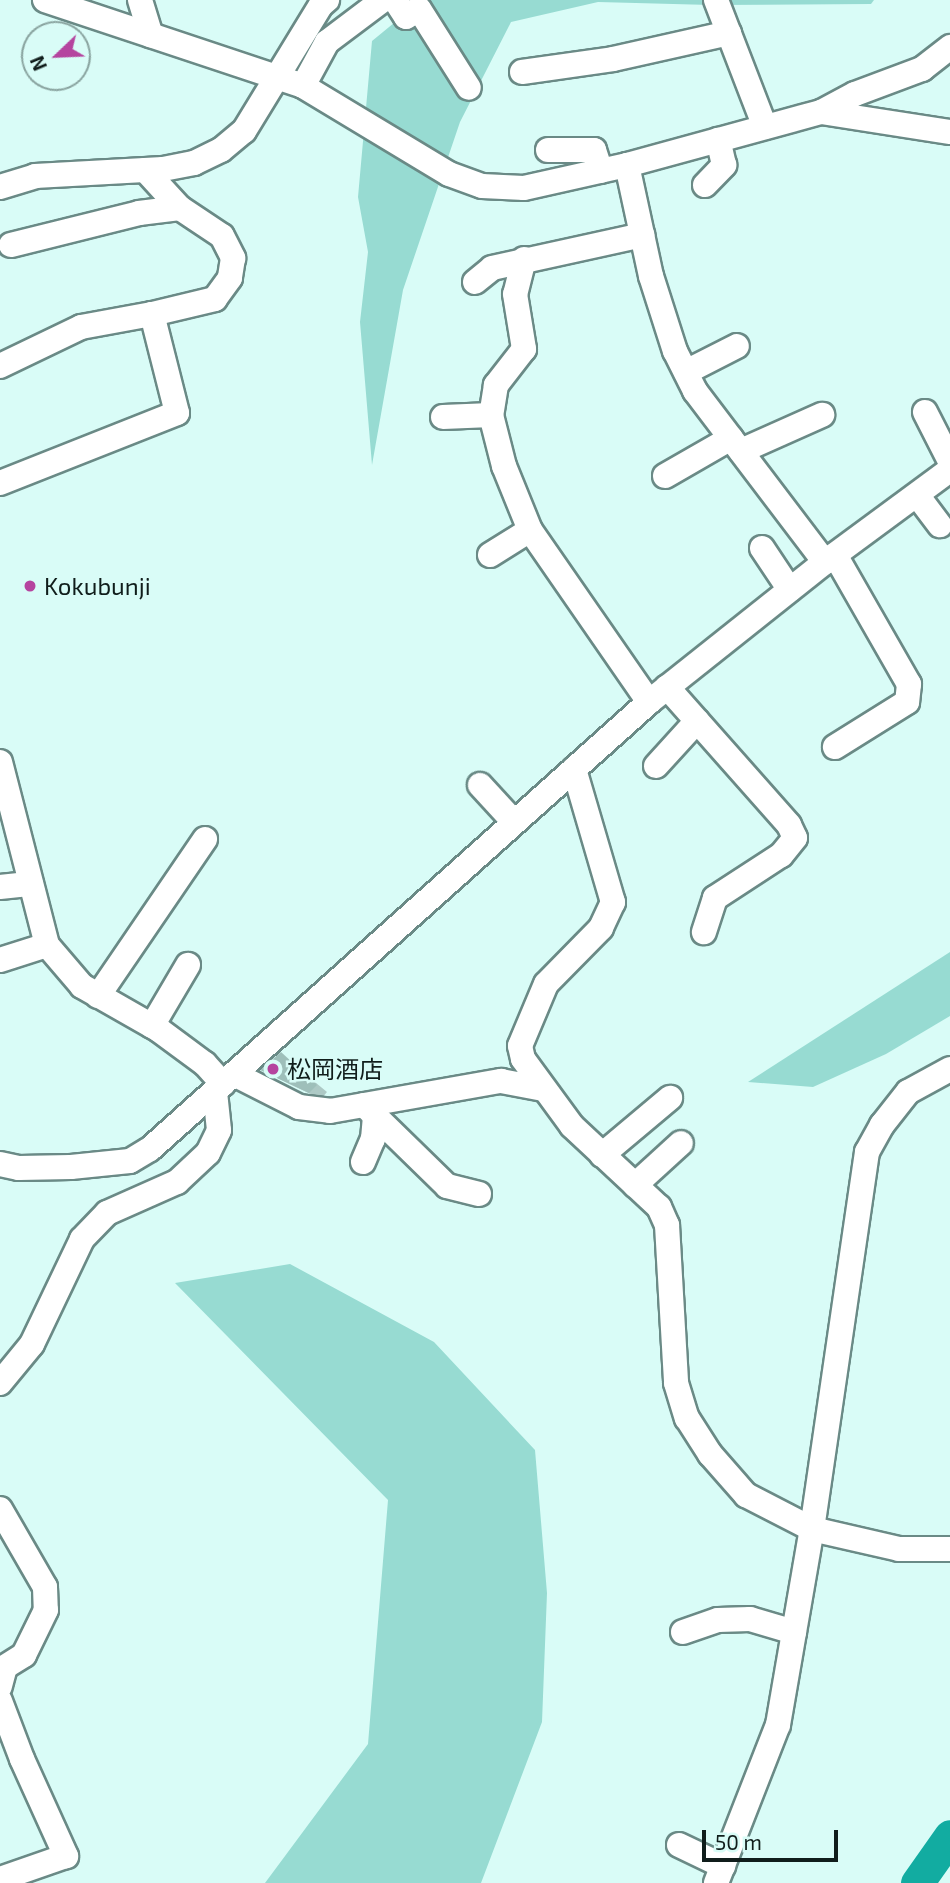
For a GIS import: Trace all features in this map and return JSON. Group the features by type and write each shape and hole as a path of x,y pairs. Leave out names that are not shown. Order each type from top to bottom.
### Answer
{"street":[{"path":"46,0 303,86 449,174 482,186 524,188 627,165 821,112 855,94 922,69 950,47"},
{"path":"140,0 151,35"},
{"path":"0,187 34,176 145,170 194,163 221,150 244,131 321,5 327,0"},
{"path":"303,86 327,42 383,0"},
{"path":"395,0 406,17 419,9 469,88"},
{"path":"716,0 765,127"},
{"path":"522,72 613,59 729,33"},
{"path":"821,112 950,132"},
{"path":"705,185 723,165 718,140"},
{"path":"548,150 594,150 601,171"},
{"path":"627,165 650,276 675,351 695,391 830,559 909,684 907,702 835,747"},
{"path":"0,366 81,327 215,299 230,278 233,258 222,236 180,208 145,170"},
{"path":"11,245 139,213 180,208"},
{"path":"475,282 492,268 642,234"},
{"path":"524,259 515,294 524,349 496,385 491,415 504,466 530,530 658,694 697,721 789,825 795,838 781,855 715,898 704,932"},
{"path":"0,483 177,413 152,314"},
{"path":"686,372 737,346"},
{"path":"925,412 950,461"},
{"path":"443,417 491,415"},
{"path":"665,476 736,444 822,415"},
{"path":"0,1164 19,1168 71,1167 130,1161 150,1149 658,694 830,559 950,470"},
{"path":"917,495 940,525"},
{"path":"491,555 530,530"},
{"path":"762,548 790,590"},
{"path":"656,766 697,721"},
{"path":"0,762 47,945 82,986 152,1026 205,1064 224,1083 299,1107 330,1111 370,1110 501,1082 543,1088"},
{"path":"574,769 613,902 601,928 547,984 520,1046 523,1059 572,1126 659,1207 667,1225 676,1383 687,1419 710,1454 747,1495 812,1529 899,1549 950,1549"},
{"path":"480,785 514,822"},
{"path":"98,996 205,839"},
{"path":"2,891 31,884"},
{"path":"0,960 47,945"},
{"path":"152,1026 188,965"},
{"path":"678,1844 719,1874 778,1725 812,1529 867,1152 882,1125 908,1092 950,1069"},
{"path":"0,1383 32,1343 82,1239 107,1213 177,1182 208,1153 219,1130 224,1083"},
{"path":"602,1155 670,1098"},
{"path":"363,1162 373,1139 370,1110"},
{"path":"370,1110 447,1186 479,1194"},
{"path":"635,1185 681,1143"},
{"path":"0,1509 45,1587 46,1610 24,1655 5,1668 0,1686"},
{"path":"683,1632 718,1620 750,1619 794,1632"},
{"path":"0,1701 66,1856 0,1879"}],"shaded area":[{"path":"422,0 874,0 871,4 711,5 598,2 511,22 460,122 403,290 372,465 360,322 368,252 358,197 372,41"},
{"path":"950,952 950,1016 886,1054 813,1087 748,1082"},
{"path":"290,1264 434,1342 535,1450 547,1593 542,1722 481,1883 265,1883 368,1744 388,1500 175,1283"}],"building":[{"path":"281,1052 317,1085 309,1093 260,1070"}],"waterway":[{"path":"917,1883 950,1836"}],"place":[{"name":"Kokubunji","path":"30,586"},
{"name":"松岡酒店","path":"273,1069"}]}
